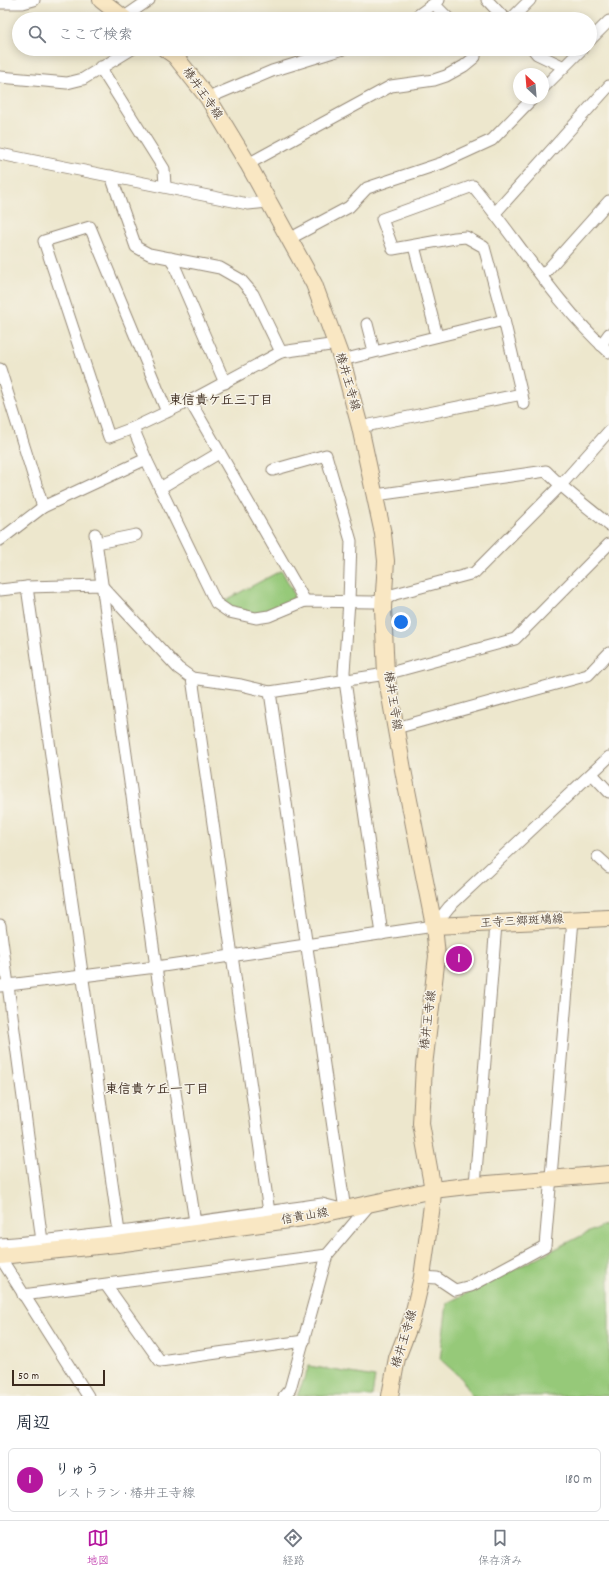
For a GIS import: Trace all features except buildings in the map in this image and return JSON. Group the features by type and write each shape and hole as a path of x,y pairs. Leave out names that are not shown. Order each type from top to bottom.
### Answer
{"main road":[{"path":"102,0 117,12"},
{"name":"椿井王寺線","path":"179,56 208,98 248,164 314,284 342,360 360,427 376,495 383,534 386,561 383,608 386,674 434,926 437,956 424,1066 421,1124 432,1190 432,1205 422,1277 412,1319 397,1358 390,1396"},
{"name":"王寺三郷斑鳩線","path":"434,926 609,918"},
{"name":"信貴山線","path":"0,1256 117,1244 303,1218 432,1190 550,1178 609,1174"}],"street":[{"path":"0,3 22,4 34,0"},
{"path":"132,12 149,0"},
{"path":"487,0 498,12"},
{"path":"518,12 530,0"},
{"path":"423,12 437,2 444,12"},
{"path":"597,33 609,21"},
{"path":"0,77 67,83 83,79 120,56"},
{"path":"208,98 272,71 320,56"},
{"path":"248,164 391,86 434,80 446,76 464,66 475,56"},
{"path":"541,56 564,67"},
{"path":"549,82 575,56"},
{"path":"100,67 164,169 165,186"},
{"path":"495,213 609,86"},
{"path":"289,239 348,207 367,188 442,163 492,140 527,104"},
{"path":"0,154 165,186 248,204 268,202"},
{"path":"111,176 136,247 149,254 220,268 241,280 253,294 281,352"},
{"path":"360,427 523,399 504,320 484,247 466,237 393,249 382,219 474,186 562,302 605,349"},
{"path":"542,276 609,201"},
{"path":"167,412 90,227 44,241 109,437 133,428 167,412 190,401 281,352 336,344"},
{"path":"414,246 437,336"},
{"path":"171,258 225,383"},
{"path":"342,360 504,320"},
{"path":"367,324 374,352"},
{"path":"605,349 609,334"},
{"path":"0,369 43,507"},
{"path":"190,401 305,600"},
{"path":"133,428 146,459 216,603 229,612 256,618 270,616 305,600 373,602 384,600 395,594 474,573 560,486 609,431"},
{"path":"160,488 219,453"},
{"path":"273,470 326,455 350,541 349,601 344,672 382,934"},
{"path":"0,540 43,507 146,459"},
{"path":"376,495 546,471 560,486 569,491 609,524"},
{"path":"136,534 96,539 101,585 156,967 195,1222"},
{"path":"0,590 27,587 101,585 178,668 192,678 241,685 270,692 386,674 515,639 609,544"},
{"path":"27,587 119,1232"},
{"path":"396,728 588,675 609,653"},
{"path":"192,678 269,1212"},
{"path":"0,1244 42,1241 119,1232 322,1204 345,1210 270,692"},
{"path":"4,986 156,967 434,926 449,907 609,757"},
{"path":"592,774 609,792"},
{"path":"598,857 609,866"},
{"path":"422,1277 437,1278 455,1290 471,1286 545,1246 573,920"},
{"path":"475,1185 496,924"},
{"path":"0,925 4,986 42,1241"},
{"path":"284,1396 290,1389 327,1255 371,1203"},
{"path":"23,1295 327,1255"},
{"path":"0,1256 23,1295 88,1396"},
{"path":"106,1285 160,1361 304,1341"}],"green space":[{"path":"282,571 294,594 293,600 280,607 263,613 250,613 238,611 227,605 224,601"},
{"path":"609,1222 609,1396 472,1396 462,1379 440,1359 447,1303"},
{"path":"309,1366 375,1377 372,1396 297,1396"}],"place":[{"name":"りゅう","path":"459,959"}],"district":[{"name":"東信貴ケ丘三丁目","path":"221,401"},
{"name":"東信貴ケ丘一丁目","path":"157,1090"}]}
